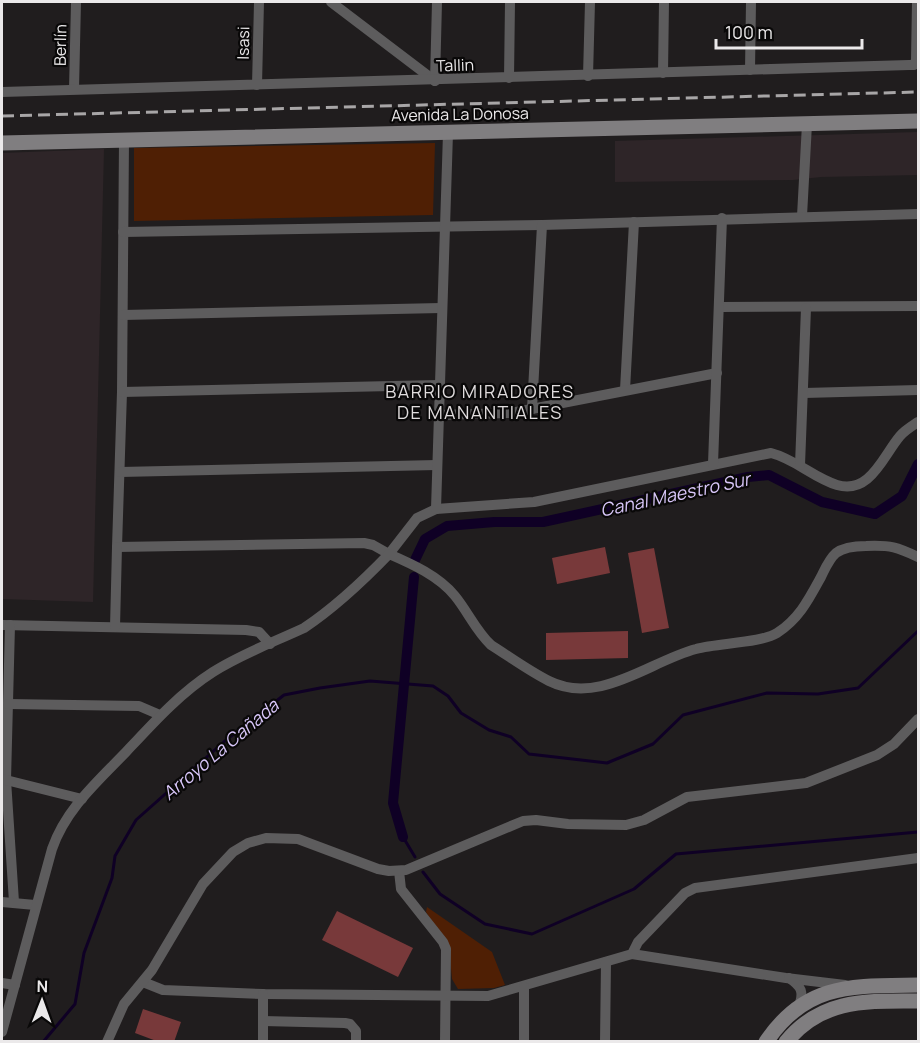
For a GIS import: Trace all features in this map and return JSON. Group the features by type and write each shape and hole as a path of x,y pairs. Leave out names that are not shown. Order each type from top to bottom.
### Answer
{"main road":[{"name":"Avenida La Donosa","path":"2,143 918,121"},
{"path":"765,1041 775,1028 799,1006 826,993 857,986 918,985"},
{"path":"786,1041 811,1018 845,1004 866,1001 918,1001"}],"street":[{"name":"Berlín","path":"74,89 76,2"},
{"name":"Isasi","path":"257,85 259,2"},
{"path":"330,2 435,81"},
{"path":"435,81 437,2"},
{"path":"508,78 510,2"},
{"path":"588,75 590,2"},
{"path":"663,73 664,2"},
{"path":"750,70 751,2"},
{"path":"917,2 917,40"},
{"name":"Tallin","path":"2,92 435,81 909,65 914,64 916,60 917,40"},
{"path":"802,216 807,124"},
{"path":"436,509 448,133"},
{"path":"115,627 122,392 124,140"},
{"path":"123,232 542,225 918,214"},
{"path":"713,464 722,218"},
{"path":"625,390 634,222"},
{"path":"532,409 542,225"},
{"path":"720,307 918,306"},
{"path":"123,315 441,308"},
{"path":"800,465 806,308"},
{"path":"438,415 498,414 532,409 717,373"},
{"path":"122,392 439,385"},
{"path":"804,393 918,390"},
{"path":"2,1032 35,905 58,832 82,799 160,715 214,671 315,621 389,554 417,518 436,509 534,502 771,453 800,465 838,486 860,485 868,480 901,435 918,422"},
{"path":"120,472 437,465"},
{"path":"117,547 364,543 373,545 407,562 446,587 456,597 483,638 491,645 550,682 579,689 613,683 695,649 775,634 801,612 829,562 835,554 842,550 856,546 886,545 918,557"},
{"path":"14,902 4,780 8,704 6,625 252,630 259,632 270,644"},
{"path":"8,704 139,706 160,715"},
{"path":"107,1041 124,1004 160,958 203,884 233,852 248,843 266,838 298,839 378,869 399,871 523,821 626,825 644,820 687,797 806,783 886,749 918,719"},
{"path":"4,780 82,799"},
{"path":"632,954 634,946 646,933 685,893 695,888 918,858"},
{"path":"399,871 401,889 443,942 446,950 445,1041"},
{"path":"2,902 35,905"},
{"path":"143,982 163,990 264,994 488,996 632,954 857,986"},
{"path":"605,1041 606,962"},
{"path":"789,978 802,990 803,996 799,1006"},
{"path":"2,982 15,985"},
{"path":"524,987 524,1041"},
{"path":"262,1041 264,994"},
{"path":"263,1021 350,1024 356,1031 356,1041"}],"shaded area":[{"path":"918,132 918,175 821,177 793,180 615,182 615,141"},
{"path":"435,143 433,215 134,221 134,148"},
{"path":"104,149 93,602 2,599 2,153"},
{"path":"427,907 492,952 505,985 494,988 458,989 452,979 449,947 426,912"}],"building":[{"path":"605,547 610,573 557,584 552,558"},
{"path":"654,548 669,628 642,633 628,553"},
{"path":"628,631 628,658 546,660 546,633"},
{"path":"337,911 413,948 398,977 322,940"},
{"path":"143,1009 181,1022 174,1042 159,1042 135,1033"}],"waterway":[{"name":"Canal Maestro Sur","path":"415,560 425,539 447,526 494,522 543,522 748,477 769,475 822,502 875,514 902,496 918,464"},
{"name":"Canal Maestro Sur","path":"403,837 393,803 414,577"},
{"name":"Arroyo La Cañada","path":"43,1042 75,1004 84,953 112,878 115,856 136,820 226,740 284,695 370,681 433,686 448,696 461,713 489,730 511,737 529,754 607,763 653,744 683,715 767,693 818,694 858,688 918,631"},
{"name":"Canal Maestro Sur","path":"423,872 440,894 485,924 532,934 634,889 676,854 918,832"},
{"name":"Canal Maestro Sur","path":"403,837 415,857"}],"railway":[{"path":"2,116 918,92"}],"district":[{"name":"BARRIO MIRADORES DE MANANTIALES","path":"480,401"}]}
